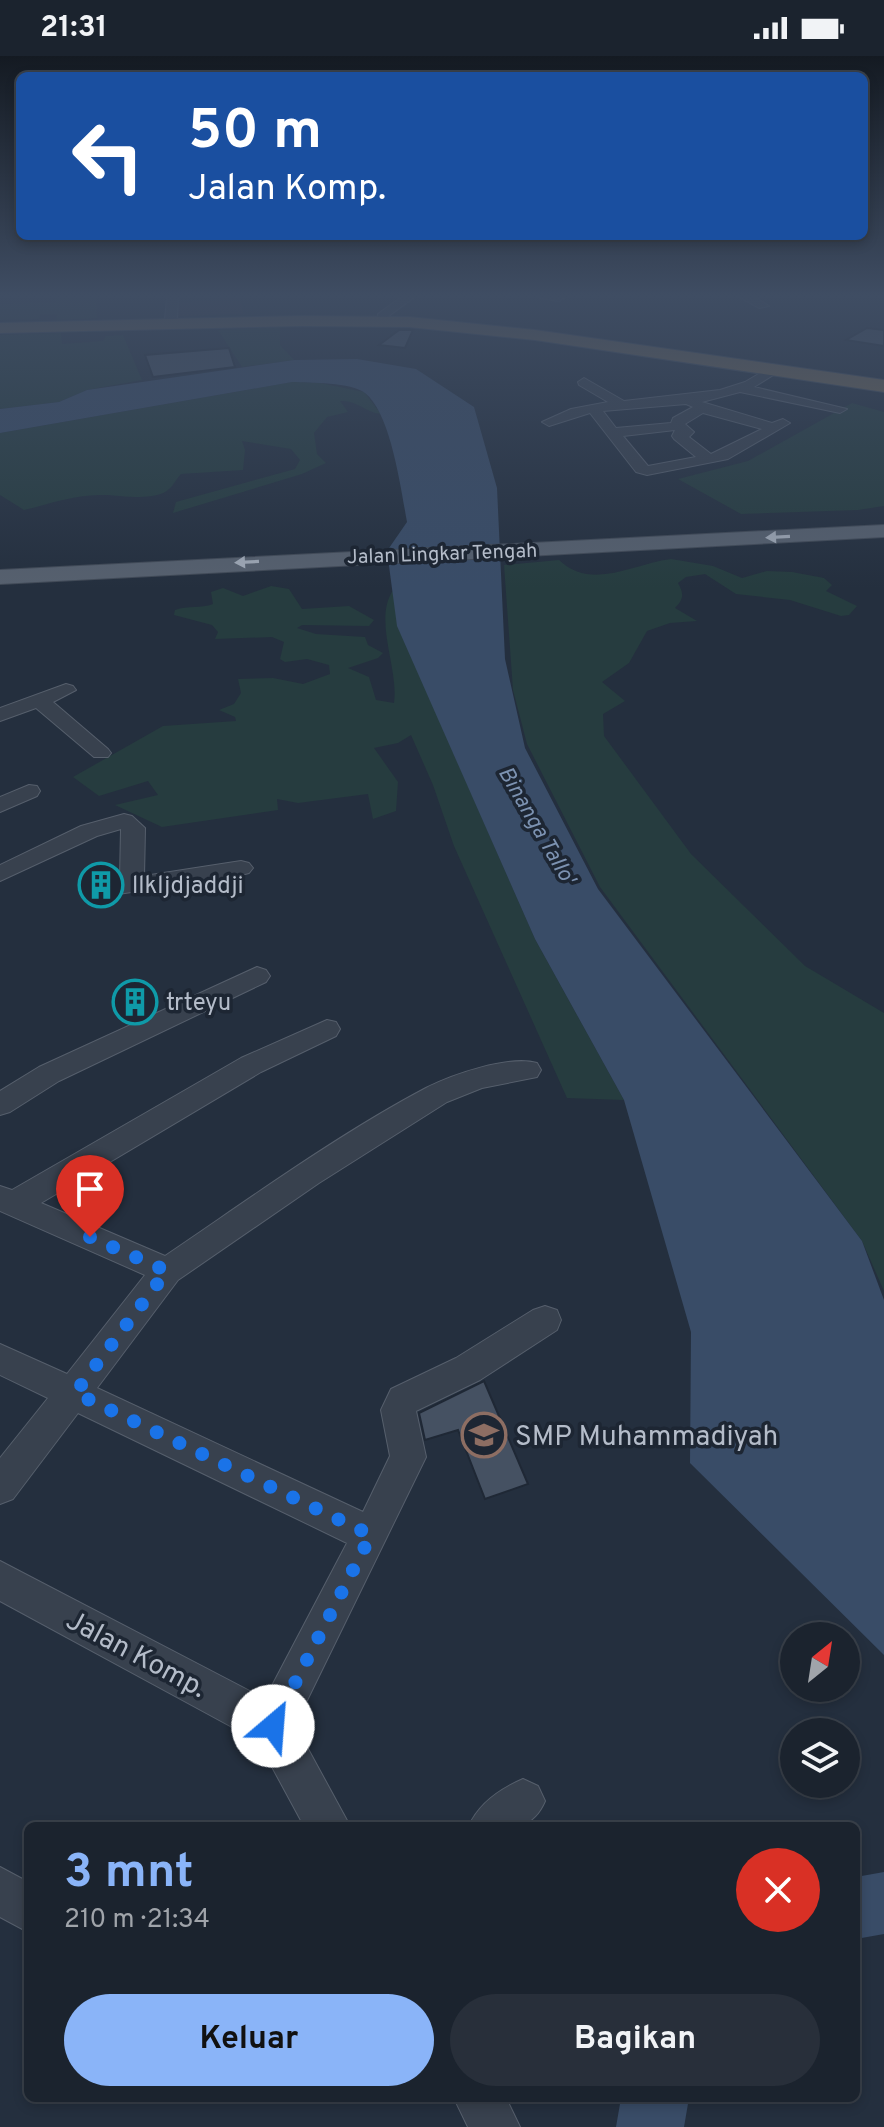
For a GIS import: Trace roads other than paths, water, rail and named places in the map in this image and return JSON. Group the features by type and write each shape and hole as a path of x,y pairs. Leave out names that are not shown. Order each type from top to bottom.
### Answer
{"main road":[{"name":"Jalan Lingkar Tengah","path":"559,539 884,515"},
{"name":"Jalan Lingkar Tengah","path":"0,558 884,531"},
{"name":"Jalan Lingkar Tengah","path":"0,577 351,549"}],"street":[{"path":"605,395 623,406 685,424 755,437"},
{"path":"549,422 570,412 607,426 685,424 704,402 722,395"},
{"path":"771,395 840,409"},
{"path":"704,402 748,407"},
{"path":"607,426 642,470 709,460 740,447 778,425 704,402"},
{"path":"607,426 623,406"},
{"path":"607,426 685,424"},
{"path":"685,424 709,460"},
{"path":"717,441 740,447"},
{"path":"663,449 678,466"},
{"path":"0,715 66,690"},
{"path":"39,700 101,753"},
{"path":"0,805 29,791"},
{"path":"0,874 89,831 124,821 134,828 122,886 241,868"},
{"path":"0,1105 49,1074 257,976"},
{"path":"7,1201 251,1065 327,1029"},
{"path":"0,1487 167,1271 308,1175 437,1095 477,1079 527,1070"},
{"path":"7,1201 167,1271"},
{"path":"326,1822 273,1726 408,1457 398,1410 403,1400 468,1369 545,1320"},
{"path":"0,1359 371,1535"},
{"name":"Jalan Komp.","path":"0,1580 273,1726"},
{"path":"0,1890 24,1906"},
{"path":"481,2102 495,2127"}],"water":[{"path":"76,395 220,395 0,433 0,409 59,402"},
{"name":"Binanga Tallo'","path":"366,395 455,395 474,407 497,488 505,659 525,748 598,889 862,1241 884,1300 884,1655 860,1631 860,1622 851,1622 690,1463 691,1332 624,1100 535,939 397,626 387,551 407,522 394,453 382,417"}],"waterway":[{"path":"860,1907 884,1903"},
{"path":"650,2127 654,2102"}],"place":[{"name":"llkljdjaddji","path":"101,885"},
{"name":"trteyu","path":"135,1002"},
{"name":"SMP Muhammadiyah","path":"484,1435"}]}
